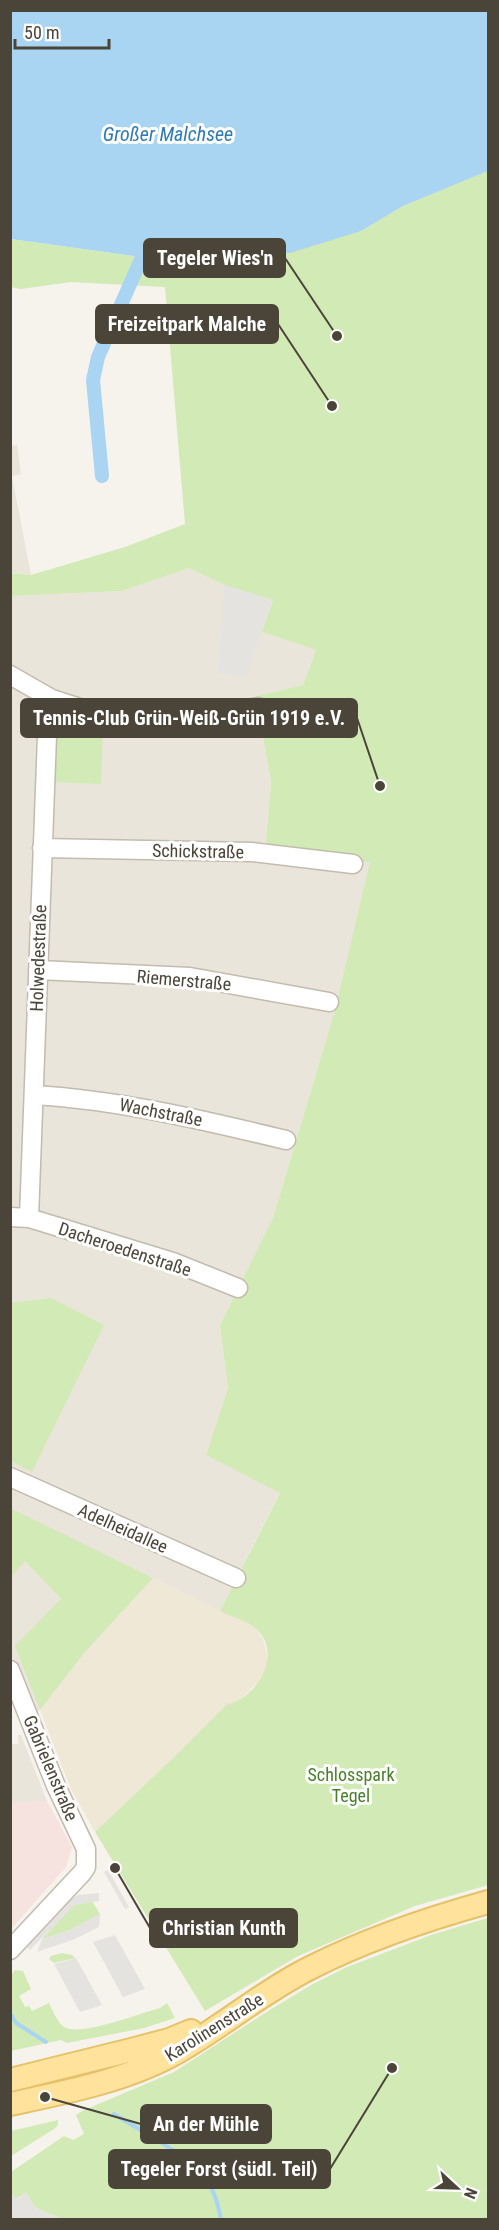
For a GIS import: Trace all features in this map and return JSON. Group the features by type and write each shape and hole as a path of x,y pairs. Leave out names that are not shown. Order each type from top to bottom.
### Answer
{"main road":[{"name":"Karolinenstraße","path":"10,2104 97,2084 145,2067 178,2052 308,1969 366,1942 425,1920 489,1902"},
{"name":"Karolinenstraße","path":"10,2080 80,2064 182,2035 278,1987"}],"street":[{"path":"10,675 52,699 110,715 195,719 258,706"},
{"name":"Holwedestraße","path":"29,1218 48,709 52,699"},
{"name":"Schickstraße","path":"42,848 252,852 353,864"},
{"name":"Riemerstraße","path":"38,970 190,978 329,1002"},
{"name":"Wachstraße","path":"34,1095 123,1104 204,1120 286,1140"},
{"name":"Dacheroedenstraße","path":"10,1217 29,1218 173,1262 238,1288"},
{"name":"Adelheidallee","path":"10,1477 236,1578"},
{"name":"Gabrielenstraße","path":"10,1670 56,1786 86,1849 86,1867 76,1881 10,1950"}],"shaded area":[{"path":"17,445 21,474 12,476 31,575 11,573 10,446"},
{"path":"189,568 224,585 273,600 262,632 316,650 303,685 256,696 271,782 265,851 371,861 335,1010 273,1218 220,1325 228,1388 206,1455 280,1492 220,1611 153,1578 85,1652 38,1712 29,1716 11,1670 11,596 122,591"},
{"path":"224,585 273,600 246,677 218,673"},
{"path":"153,1578 254,1626 263,1639 268,1667 262,1679 236,1703 226,1705 95,1832 71,1789 40,1710 85,1652"},
{"path":"18,1735 21,1735 47,1801 11,1803 11,1744 18,1744"},
{"path":"47,1801 72,1847 66,1867 11,1929 11,1803"},
{"path":"108,1870 129,1907 125,1909 104,1872"},
{"path":"99,1893 99,1901 75,1905 30,1950 27,1947 70,1900 78,1895"},
{"path":"100,1914 99,1927 73,1940 37,1952 42,1939 68,1931"},
{"path":"115,1935 145,1989 123,1997 93,1942"},
{"path":"76,1958 102,2005 80,2012 54,1964"},
{"path":"10,2192 16,2199 26,2193 36,2208 62,2219 11,2219"}],"green space":[{"name":"Schlosspark Tegel","path":"488,171 488,1885 415,1906 298,1956 205,2011 95,1832 226,1705 238,1701 248,1693 264,1673 267,1649 263,1637 254,1627 220,1611 280,1493 206,1455 228,1388 220,1325 273,1218 335,1010 370,862 265,852 271,782 256,696 303,685 316,650 262,632 273,600 224,585 189,568 122,591 11,596 11,573 31,575 125,547 185,524 165,287 71,282 21,289 11,287 10,239 163,260 210,255 361,231 403,206"},
{"path":"57,711 65,712 67,717 103,725 101,784 52,782 54,715"},
{"path":"51,1298 104,1325 32,1472 11,1461 11,1303"},
{"path":"10,1508 153,1578 85,1652 40,1710 15,1646 61,1599 25,1561 11,1576"},
{"path":"92,1901 100,1914 68,1931 42,1939 75,1904"},
{"path":"488,1918 488,2219 62,2219 36,2208 26,2193 15,2199 11,2192 11,2172 64,2136 73,2140 84,2134 76,2115 82,2111 174,2072 311,1985 347,1967 434,1934"},
{"path":"62,1953 75,1958 54,1963 49,1959 51,1956"},
{"path":"15,1970 23,1971 31,1989 19,1996 25,2007 29,2006 32,2011 49,2003 64,2027 83,2029 96,2027 160,2008 167,2003 175,2018 144,2028 67,2043 61,2040 11,2051 11,1975"},
{"path":"58,2120 58,2125 54,2129 11,2156 11,2131"}],"water":[{"name":"Großer Malchsee","path":"10,11 488,11 488,171 403,206 361,231 290,253 210,255 163,260 11,239"}],"waterway":[{"path":"102,476 93,380 98,357 142,257"},
{"path":"10,2013 16,2023 46,2042"},
{"path":"114,2114 173,2150 194,2167 213,2191 221,2220"}],"place":[{"name":"Tegeler Wies'n","path":"337,336"},
{"name":"Freizeitpark Malche","path":"332,406"},
{"name":"Tennis-Club Grün-Weiß-Grün 1919 e.V.","path":"380,786"},
{"name":"Christian Kunth","path":"115,1868"},
{"name":"Tegeler Forst (südl. Teil)","path":"392,2068"},
{"name":"An der Mühle","path":"45,2097"}]}
